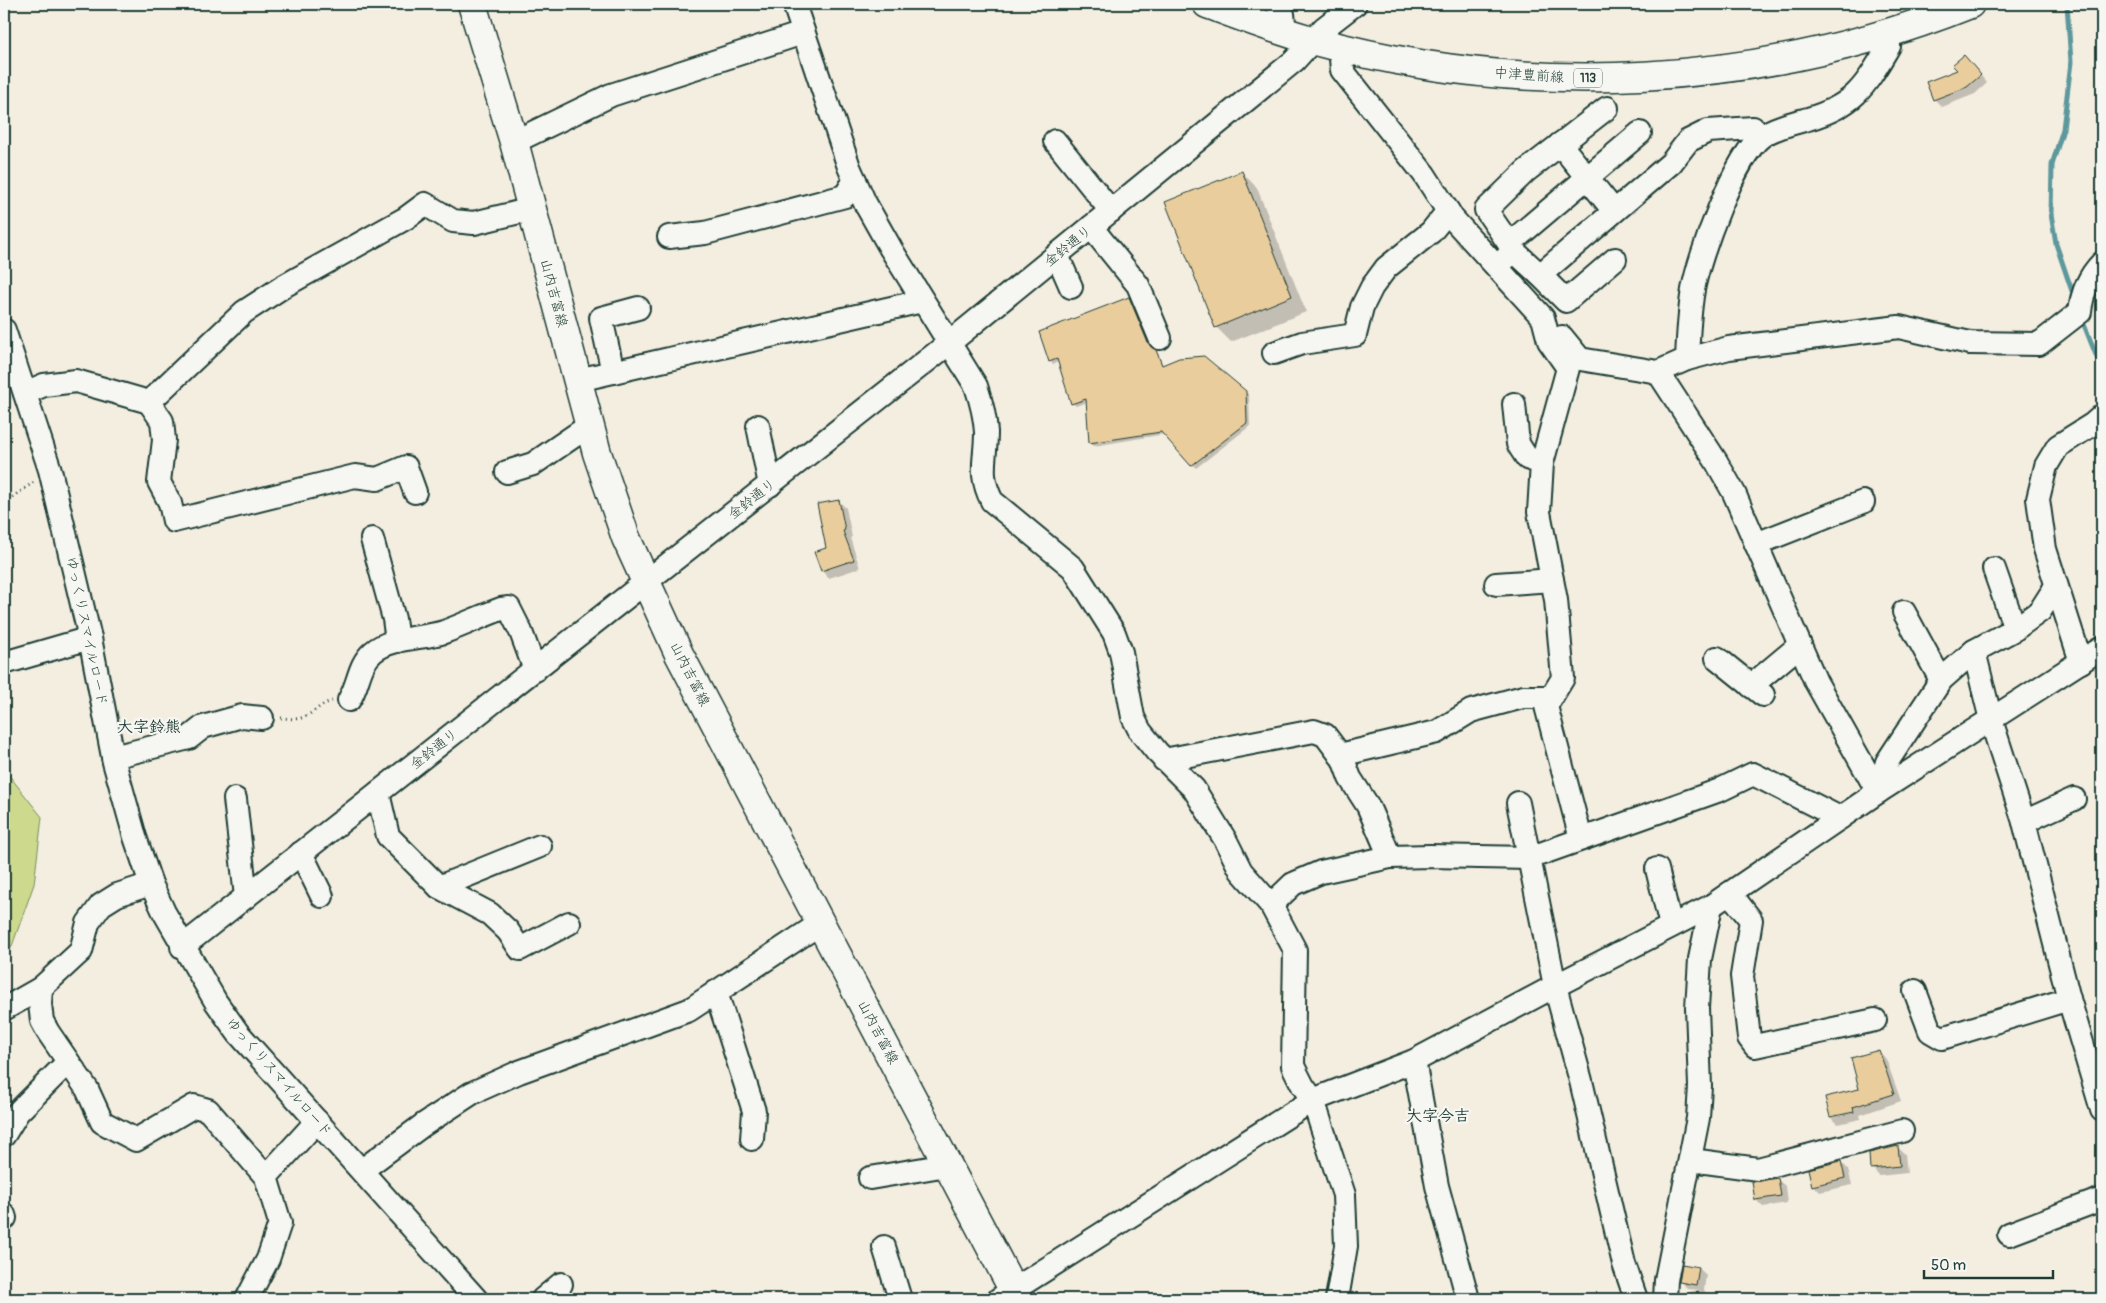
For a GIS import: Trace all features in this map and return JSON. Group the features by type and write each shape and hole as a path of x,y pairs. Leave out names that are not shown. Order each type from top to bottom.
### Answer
{"main road":[{"name":"山内吉富線","path":"472,4 514,142 590,425 626,538 679,654 947,1165 1010,1296"},
{"name":"中津豊前線","path":"1207,4 1313,40 1419,63 1506,74 1581,78 1725,68 1801,56 1883,35 1970,4"}],"street":[{"path":"794,4 849,168 891,248 948,344 976,386 984,408 986,433 982,474 984,486 992,501 1073,568 1114,633 1121,652 1133,717 1140,731 1164,760 1194,789 1226,841 1241,870 1270,905 1295,950 1293,1066 1303,1086 1313,1100 1344,1196 1346,1246 1337,1299"},
{"path":"1277,4 1283,14 1285,32"},
{"name":"金鈴通り","path":"182,947 948,344 1294,61 1324,28 1355,4"},
{"path":"514,142 612,95 803,32"},
{"path":"1687,358 1693,290 1701,259 1716,216 1740,164 1761,136 1782,127 1831,112 1855,97 1889,46 1883,35"},
{"path":"1340,47 1342,70 1424,174 1448,211 1580,359 1658,372 1687,358 1729,348 1899,327 1970,343 2039,344 2080,312 2088,281 2102,263"},
{"path":"1607,108 1526,172 1486,210 1511,247 1566,301 1615,259"},
{"path":"1540,275 1671,163 1688,141 1708,132 1753,128 1761,136"},
{"path":"1496,266 1511,247 1640,133"},
{"path":"1054,142 1111,211"},
{"path":"1560,144 1614,211"},
{"path":"669,237 705,233 845,196 855,180"},
{"path":"149,402 244,312 284,286 406,218 425,204 453,221 474,223 532,209"},
{"path":"1274,353 1302,343 1355,336 1362,307 1372,287 1386,268 1431,232 1448,211"},
{"path":"1091,227 1138,285 1160,338"},
{"path":"1057,255 1071,287"},
{"path":"578,380 922,300"},
{"path":"613,372 601,318 638,308"},
{"path":"1543,318 1549,340 1568,368 1542,463 1539,512 1556,600 1563,678 1546,706 1581,839"},
{"name":"ゆっくりスマイルロード","path":"4,330 50,470 90,638 113,757 135,837 151,884 182,947 234,1028 476,1299"},
{"path":"1658,372 1716,460 1734,493 1816,682 1878,792"},
{"path":"24,393 44,385 76,381 149,402 162,421 164,440 159,482 170,503 174,521 355,476 377,479 406,467 415,492"},
{"path":"1514,404 1518,444 1527,458 1542,463"},
{"path":"2081,662 2045,549 2038,499 2046,466 2058,446 2093,424 2102,416"},
{"path":"507,472 533,464 590,425"},
{"path":"758,426 770,485"},
{"path":"1756,544 1863,502"},
{"path":"372,539 394,619 397,641"},
{"path":"1994,569 2015,629"},
{"path":"1496,584 1552,580"},
{"path":"1878,792 1888,762 1941,680 1974,651 2015,629 2040,611 2056,586"},
{"path":"349,700 356,690 359,672 365,661 374,651 397,641 442,632 502,609 509,608 521,632 535,670"},
{"path":"1904,612 1941,680"},
{"path":"4,663 90,638"},
{"path":"1717,658 1758,691 1800,645"},
{"path":"1010,1296 1313,1100 1414,1061 1711,906 1878,792 2102,648"},
{"path":"1974,651 1991,720 2024,822 2069,999 2102,1110"},
{"path":"1340,755 1437,732 1471,711 1523,697 1551,697"},
{"path":"113,757 189,738 203,727 242,716 262,718"},
{"path":"1164,760 1314,731 1325,735 1340,755 1350,778 1368,806 1390,857"},
{"path":"1270,905 1293,884 1321,872 1390,857 1529,858 1720,790 1753,774 1840,818"},
{"path":"378,793 388,836 439,887 490,914 508,931 520,949 570,923"},
{"path":"235,799 246,897"},
{"path":"2024,822 2074,799"},
{"path":"1518,803 1555,986 1581,1081 1622,1255 1636,1299"},
{"path":"439,887 540,846"},
{"path":"301,853 322,896"},
{"path":"1658,869 1671,926"},
{"path":"4,1009 41,988 80,951 88,923 100,905 117,894 151,884"},
{"path":"1730,893 1751,920 1742,976 1749,1038 1755,1046 1875,1020"},
{"path":"1665,1299 1666,1280 1698,1118 1700,1086 1697,1008 1700,959 1711,906"},
{"path":"362,1170 422,1125 472,1094 519,1072 689,1010 821,923"},
{"path":"41,988 42,1021 87,1088 102,1122 136,1140 194,1106 208,1110 266,1177 280,1222 268,1259 246,1299"},
{"path":"1915,991 1930,1032 1942,1038 2069,999"},
{"path":"716,992 754,1111 752,1139"},
{"path":"1414,1061 1437,1186 1468,1299"},
{"path":"4,1135 18,1112 68,1062"},
{"path":"266,1177 317,1121"},
{"path":"1691,1160 1758,1169 1902,1131"},
{"path":"870,1178 947,1165"},
{"path":"2009,1234 2102,1199"},
{"path":"884,1247 900,1299"},
{"path":"543,1299 561,1284"}],"path":[{"path":"4,503 50,470"},
{"path":"262,718 300,719 330,702 349,700"}],"green space":[{"path":"4,769 42,817 34,884 12,946 4,953"}],"building":[{"path":"1964,55 1981,75 1967,87 1933,100 1926,82 1957,70 1952,65"},
{"path":"1242,171 1292,296 1215,328 1165,202"},
{"path":"1129,297 1148,343 1156,350 1162,365 1179,358 1204,356 1246,391 1247,423 1191,466 1161,432 1089,443 1086,399 1071,404 1057,359 1049,362 1039,332"},
{"path":"839,500 845,530 843,531 854,560 821,571 814,552 826,548 817,504"},
{"path":"1879,1050 1894,1094 1853,1107 1854,1112 1830,1117 1825,1097 1859,1089 1851,1058"},
{"path":"1898,1146 1900,1166 1870,1169 1869,1153"},
{"path":"1841,1161 1845,1178 1812,1186 1808,1169"},
{"path":"1778,1178 1781,1196 1755,1200 1752,1182"},
{"path":"1682,1264 1699,1267 1696,1285 1679,1282"}],"waterway":[{"path":"2067,4 2071,62 2063,129 2052,165 2051,214 2056,244 2074,297"},
{"path":"2081,317 2102,370"}],"district":[{"name":"大字鈴熊","path":"149,727"},
{"name":"大字今吉","path":"1438,1116"}]}
